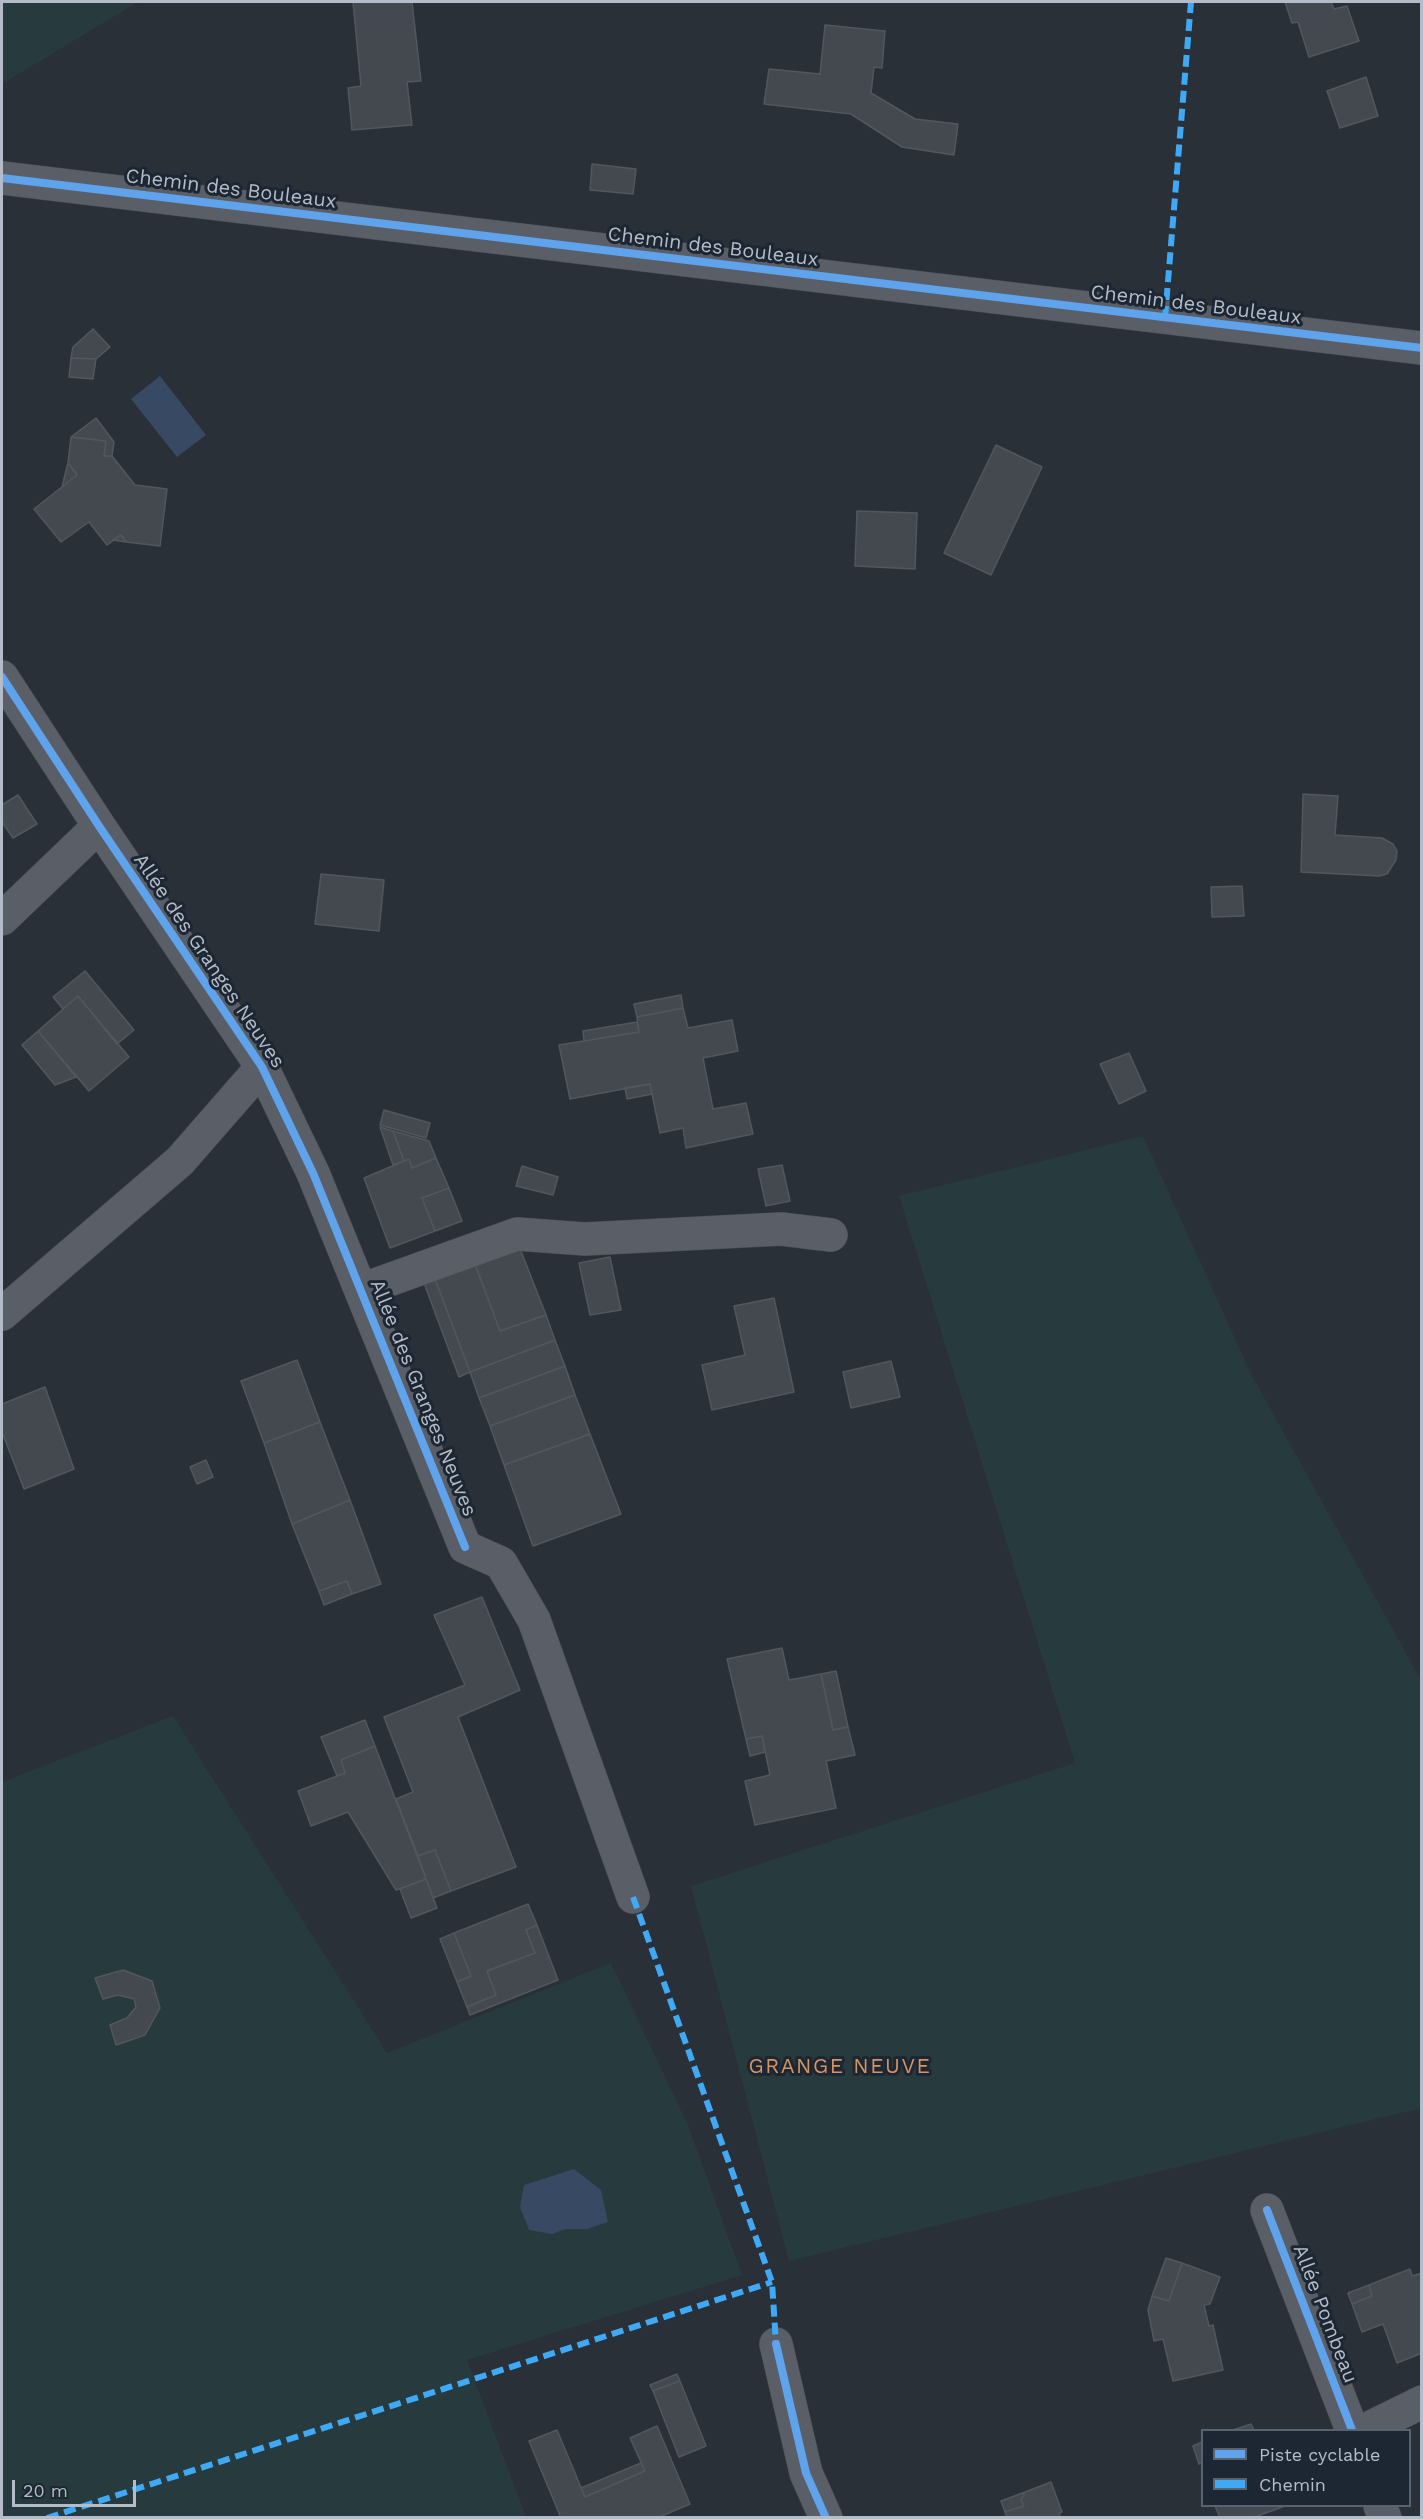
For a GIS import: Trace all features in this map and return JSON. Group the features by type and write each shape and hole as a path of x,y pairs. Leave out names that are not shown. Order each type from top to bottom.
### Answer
{"street":[{"name":"Chemin des Bouleaux","path":"2,178 1422,348"},
{"name":"Allée des Granges Neuves","path":"2,677 99,826 262,1067 313,1173 465,1546 501,1563 534,1620 633,1897"},
{"path":"2,920 99,826"},
{"path":"2,1314 180,1161 262,1067"},
{"path":"361,1290 517,1234 585,1239 781,1229 831,1234"},
{"name":"Allée Pombeau","path":"1267,2210 1352,2429"},
{"path":"776,2344 806,2473 826,2517"},
{"path":"1367,2429 1422,2402"}],"green space":[{"path":"2,2 138,2 2,84"},
{"path":"1143,1136 1251,1374 1421,1680 1421,2108 789,2261 691,1886 1075,1763 899,1196"},
{"path":"173,1716 387,2053 611,1963 688,2125 742,2275 467,2360 526,2517 2,2518 2,1782"}],"water":[{"path":"160,376 206,435 177,457 131,399"},
{"path":"574,2169 601,2190 608,2222 587,2229 566,2229 552,2234 529,2230 520,2207 524,2185"}],"building":[{"path":"353,2 412,2 421,81 407,82 412,125 352,130 348,88 361,86"},
{"path":"1285,2 1331,2 1334,9 1347,6 1359,41 1309,57 1298,22 1292,23"},
{"path":"825,25 885,31 882,68 874,67 871,93 915,119 958,124 954,155 902,147 851,114 764,104 769,69 820,74"},
{"path":"1366,77 1378,116 1340,128 1327,91"},
{"path":"592,164 636,169 633,194 590,190"},
{"path":"93,329 110,347 96,359 71,358 73,347"},
{"path":"71,358 96,359 93,379 69,377"},
{"path":"96,418 114,442 112,456 104,456 106,441 71,437"},
{"path":"71,437 106,441 104,456 112,456 135,485 167,489 160,546 126,542 121,535 107,545 89,522 61,542 34,509 77,475 68,463"},
{"path":"996,445 1042,467 991,575 944,553"},
{"path":"68,463 77,475 62,487"},
{"path":"857,511 917,513 915,569 855,566"},
{"path":"121,535 126,542 113,540"},
{"path":"1303,794 1338,796 1335,835 1382,838 1393,844 1397,851 1396,860 1387,874 1379,876 1301,872"},
{"path":"18,795 37,824 13,838 2,822 2,805"},
{"path":"321,874 384,880 379,931 315,924"},
{"path":"1242,886 1244,916 1212,917 1211,887"},
{"path":"85,971 134,1030 117,1044 78,996 63,1009 53,997"},
{"path":"681,995 683,1008 637,1017 634,1004"},
{"path":"78,996 129,1057 89,1091 38,1031"},
{"path":"683,1008 688,1028 732,1020 738,1051 703,1058 713,1109 746,1103 753,1134 686,1148 683,1128 660,1133 650,1084 570,1099 559,1045 639,1032 637,1017"},
{"path":"637,1022 639,1032 584,1041 583,1031"},
{"path":"38,1031 76,1077 55,1085 22,1045"},
{"path":"1129,1053 1146,1091 1119,1104 1100,1064"},
{"path":"650,1084 652,1094 627,1099 625,1088"},
{"path":"384,1110 430,1123 426,1138 380,1125"},
{"path":"380,1127 393,1131 404,1161 393,1165"},
{"path":"393,1131 429,1141 436,1158 412,1168 409,1159 404,1161"},
{"path":"436,1158 449,1188 422,1198 435,1231 390,1248 364,1178 409,1159 412,1168"},
{"path":"782,1165 790,1201 766,1206 758,1169"},
{"path":"522,1166 558,1177 553,1195 516,1186"},
{"path":"449,1188 462,1221 435,1231 422,1198"},
{"path":"519,1246 546,1315 500,1331 475,1264"},
{"path":"610,1257 621,1310 590,1315 579,1263"},
{"path":"475,1264 500,1331 546,1315 555,1340 470,1372 435,1279"},
{"path":"435,1279 470,1372 459,1377 424,1283"},
{"path":"774,1298 794,1392 712,1410 702,1365 745,1355 734,1306"},
{"path":"555,1340 565,1366 479,1398 470,1372"},
{"path":"297,1360 320,1422 264,1443 241,1381"},
{"path":"891,1361 900,1397 851,1408 843,1372"},
{"path":"565,1366 575,1395 490,1426 479,1398"},
{"path":"45,1387 74,1469 24,1489 2,1432 2,1404"},
{"path":"575,1395 590,1434 504,1465 490,1426"},
{"path":"320,1422 350,1500 292,1524 264,1443"},
{"path":"590,1434 621,1514 533,1546 504,1465"},
{"path":"206,1460 213,1477 197,1484 190,1467"},
{"path":"350,1500 381,1584 352,1594 347,1581 319,1591 292,1524"},
{"path":"347,1581 352,1594 324,1605 319,1591"},
{"path":"482,1597 520,1690 458,1717 516,1867 451,1891 435,1850 418,1856 396,1799 413,1792 384,1717 465,1685 434,1615"},
{"path":"782,1648 789,1680 821,1674 833,1730 848,1727 855,1755 826,1761 836,1808 755,1825 745,1781 770,1775 762,1736 746,1739 727,1659"},
{"path":"836,1671 848,1727 833,1730 821,1674"},
{"path":"365,1720 375,1746 341,1760 345,1773 337,1776 321,1737"},
{"path":"762,1736 765,1752 750,1756 746,1739"},
{"path":"375,1746 426,1879 396,1890 348,1812 311,1826 298,1791 345,1773 341,1760"},
{"path":"435,1850 451,1891 433,1898 418,1856"},
{"path":"426,1879 437,1908 411,1918 400,1889"},
{"path":"528,1904 537,1925 526,1930 535,1953 487,1971 496,1995 467,2007 457,1982 471,1976 454,1933"},
{"path":"537,1925 558,1980 470,2015 467,2007 496,1995 487,1971 535,1953 526,1930"},
{"path":"454,1933 471,1976 457,1982 440,1939"},
{"path":"123,1970 152,1981 160,2008 145,2035 116,2045 110,2025 127,2018 136,2007 134,1999 118,1995 103,1999 95,1978"},
{"path":"1166,2258 1182,2263 1169,2301 1152,2296"},
{"path":"1182,2263 1220,2277 1210,2304 1204,2305 1209,2326 1213,2325 1223,2370 1173,2381 1163,2339 1154,2341 1148,2310 1152,2296 1169,2301"},
{"path":"1410,2269 1412,2276 1422,2273 1422,2353 1397,2363 1383,2324 1362,2332 1352,2304 1372,2296 1369,2285"},
{"path":"1369,2285 1372,2296 1352,2304 1348,2293"},
{"path":"677,2374 680,2381 653,2391 650,2385"},
{"path":"680,2381 706,2446 679,2457 653,2391"},
{"path":"1251,2424 1254,2429 1236,2429"},
{"path":"657,2426 690,2504 657,2518 561,2518 529,2441 557,2430 585,2497 645,2471 630,2438"},
{"path":"1201,2442 1201,2463 1199,2464 1193,2446"},
{"path":"641,2463 645,2471 585,2497 581,2488"},
{"path":"1051,2482 1062,2512 1059,2513 1061,2518 1007,2518 1005,2512 1024,2506 1021,2500 1025,2492"},
{"path":"1025,2492 1021,2500 1024,2506 1005,2512 1001,2501"},
{"path":"1215,2507 1282,2507 1252,2518 1220,2518"}],"marked path":[{"path":"1165,318 1191,2"},
{"path":"633,1897 772,2282 776,2344"},
{"path":"47,2518 772,2282"}],"cycle path":[{"path":"2,178 1422,348"},
{"path":"2,677 99,826 262,1067 313,1173 465,1547"},
{"path":"1267,2210 1352,2429"},
{"path":"776,2344 806,2473 826,2518"}],"district":[{"name":"GRANGE NEUVE","path":"840,2067"}]}
